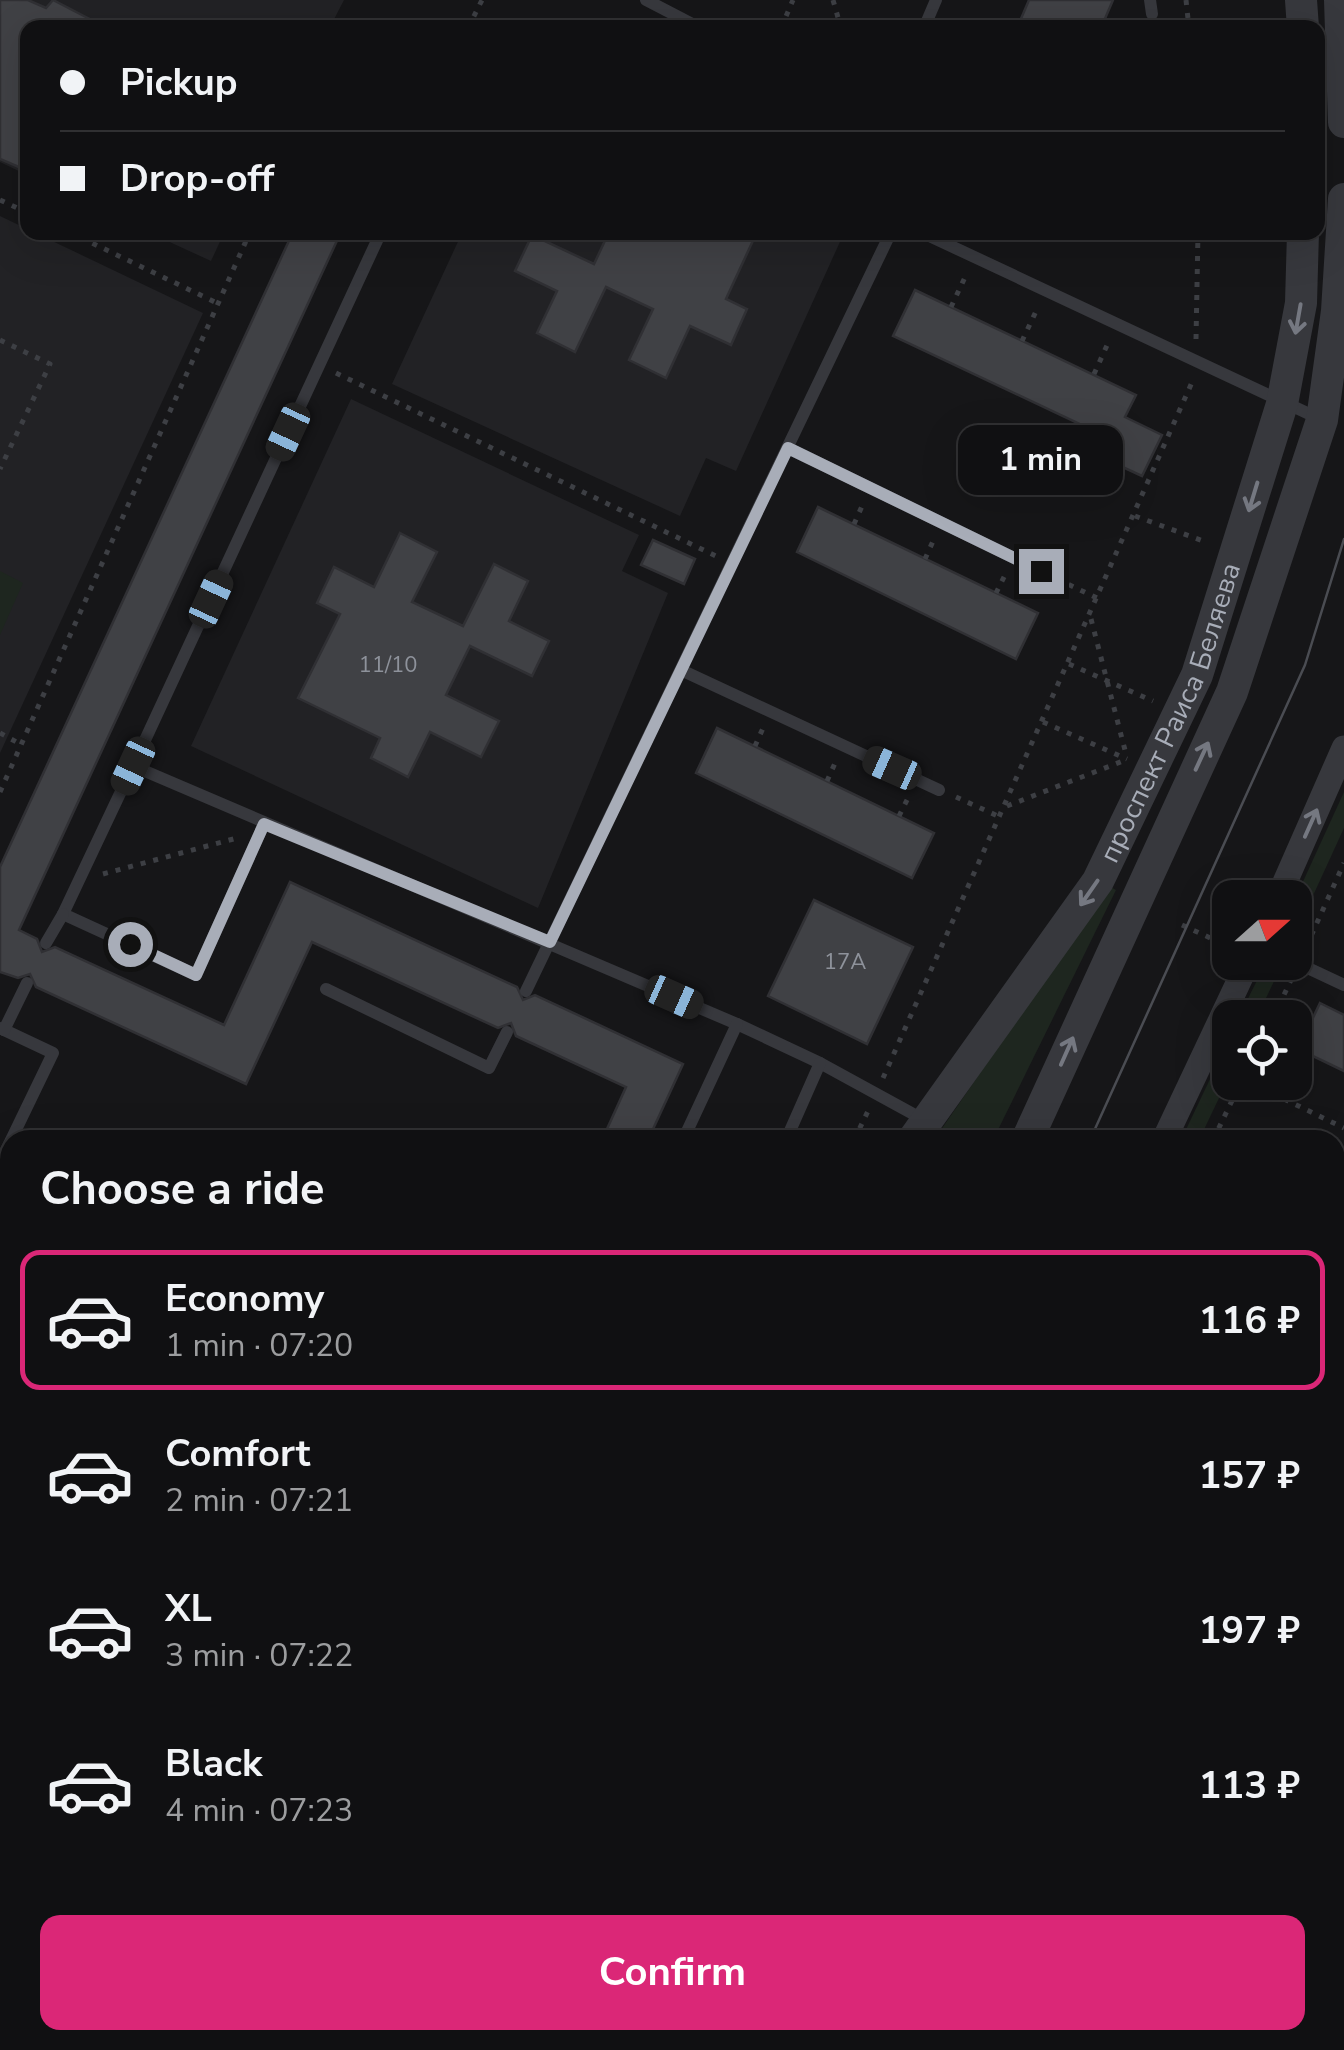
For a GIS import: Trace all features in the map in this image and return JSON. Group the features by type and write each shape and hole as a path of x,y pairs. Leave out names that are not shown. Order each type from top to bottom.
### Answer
{"street":[{"path":"1340,0 1344,122"},
{"name":"проспект Раиса Беляева","path":"1031,1130 1232,692 1322,420 1338,311 1344,200"},
{"name":"проспект Раиса Беляева","path":"919,1130 1098,881 1197,675 1282,404 1301,303 1303,240"},
{"path":"1286,880 1344,748"},
{"path":"1169,1130 1240,980"}],"lane":[{"path":"646,0 685,20"},
{"path":"46,942 81,880 376,240"},
{"path":"526,991 887,240"},
{"path":"938,240 1322,420"},
{"path":"788,448 1041,571"},
{"path":"681,670 940,790"},
{"path":"133,766 263,828 550,942 820,1062 876,1094 919,1130"},
{"path":"63,914 196,975 263,828"},
{"path":"1312,970 1344,985"},
{"path":"15,1130 53,1052 2,1029 27,982"},
{"path":"326,989 490,1068 507,1032"},
{"path":"688,1130 736,1024"},
{"path":"790,1130 820,1062"}],"path":[{"path":"87,240 217,302"},
{"path":"0,792 246,240"},
{"path":"859,1130 1192,390 1198,240"},
{"path":"952,307 974,257"},
{"path":"1022,340 1046,292"},
{"path":"1094,374 1116,326"},
{"path":"0,340 50,364 1,467"},
{"path":"319,366 732,563"},
{"path":"1135,516 1203,541"},
{"path":"1041,571 1098,598"},
{"path":"1005,806 1128,760 1090,616"},
{"path":"1069,664 1179,712"},
{"path":"0,734 22,745"},
{"path":"940,790 1000,817"},
{"path":"81,880 263,828"},
{"path":"1312,931 1344,863"},
{"path":"1182,926 1212,941"},
{"path":"1218,1130 1232,1100"},
{"path":"1286,1100 1344,1128"}],"shaded area":[{"path":"0,0 344,0 334,20 20,20 20,172 0,162"},
{"path":"0,216 20,226 20,240 50,240 203,313 0,753"},
{"path":"165,240 221,240 211,261"},
{"path":"459,240 841,240 736,471 706,458 680,516 392,384"},
{"path":"351,399 639,535 622,571 668,593 538,908 191,746"},
{"path":"0,571 23,583 0,635"},
{"path":"1344,792 1344,828 1312,898 1312,880 1304,880"},
{"path":"1109,886 1116,890 998,1130 941,1130"},
{"path":"1257,980 1275,980 1265,1000 1247,1000"},
{"path":"1212,1075 1212,1100 1218,1100 1204,1130 1186,1130"}],"building":[{"path":"0,0 28,0 46,8 53,0 92,20 20,20 20,168 0,159"},
{"path":"1029,0 1113,0 1104,20 1020,20"},
{"path":"289,240 337,240 19,930 37,939 42,952 55,947 224,1025 290,882 517,987 523,1000 535,995 683,1064 653,1130 607,1130 626,1087 516,1036 511,1023 498,1028 312,942 246,1084 36,987 30,974 18,978 0,972 0,867"},
{"path":"530,240 543,240 594,264 605,240 753,240 726,299 747,309 731,345 690,326 666,378 629,360 653,309 606,287 575,352 537,333 557,291 515,271"},
{"path":"915,290 1136,395 1125,417 1162,435 1142,476 1092,453 1101,434 893,336"},
{"path":"818,507 1038,613 1016,659 797,552"},
{"path":"400,533 437,552 412,602 463,626 494,564 528,581 509,621 549,641 532,676 470,646 446,695 499,721 481,757 430,732 408,777 371,758 380,738 298,698 340,614 317,603 334,567 374,587"},
{"path":"653,540 695,559 684,584 641,565"},
{"path":"717,728 934,833 912,878 696,773"},
{"path":"814,900 913,947 867,1044 768,996"},
{"path":"1320,1003 1344,1015 1344,1071 1312,1056 1312,1020"}],"tram line":[{"path":"1095,1130 1305,665 1344,539"}],"route":[{"path":"130,944 196,975 264,824 550,942 788,448 1041,571"}]}
